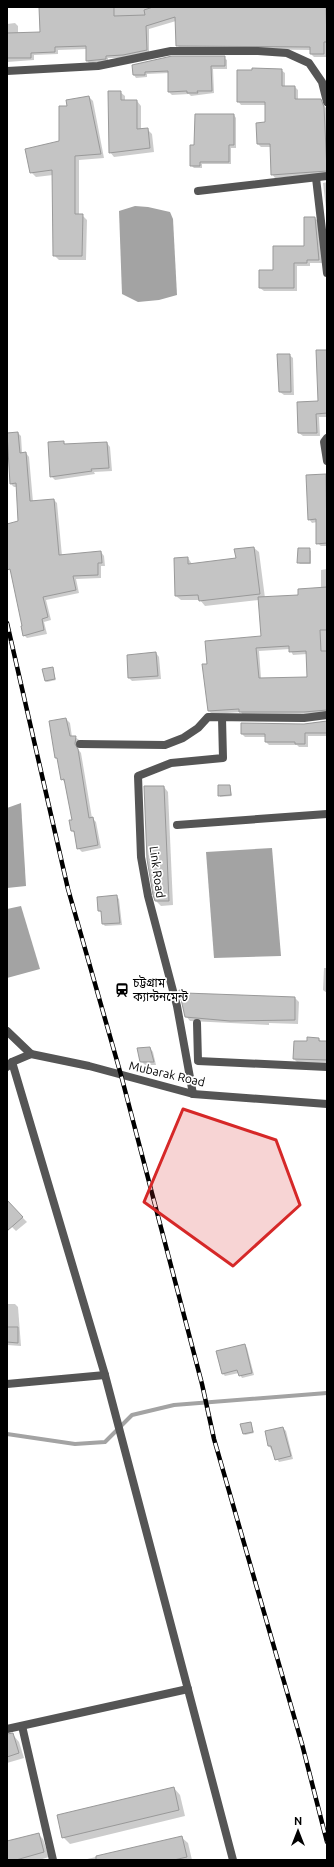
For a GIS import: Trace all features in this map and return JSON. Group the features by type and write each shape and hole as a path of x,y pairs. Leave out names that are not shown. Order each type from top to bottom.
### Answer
{"street":[{"path":"7,71 98,66 170,51 258,51 287,53 310,63 322,82 327,102"},
{"path":"198,191 327,176"},
{"path":"316,178 327,272"},
{"path":"327,438 324,442 327,461"},
{"path":"80,744 165,745 182,738 198,728 208,717 304,718 327,715"},
{"name":"Link Road","path":"192,1094 176,1006 148,896 141,857 138,776 171,763 223,758 222,718"},
{"path":"177,825 327,814"},
{"path":"196,1023 198,1061 327,1067"},
{"path":"7,1031 31,1054 10,1065 105,1375 233,1860"},
{"name":"Mubarak Road","path":"31,1054 89,1066 192,1094 327,1104"},
{"path":"7,1384 105,1375"},
{"path":"7,1729 188,1689"},
{"path":"22,1726 54,1860"}],"highlighted area":[{"path":"183,1109 276,1140 300,1205 233,1266 144,1202"}],"shaded area":[{"path":"135,206 148,207 170,212 173,219 177,295 159,300 138,302 122,294 119,211"},
{"path":"21,803 26,886 7,888 7,808"},
{"path":"272,848 281,956 214,958 206,852"},
{"path":"21,906 40,969 7,978 7,909"}],"building":[{"path":"39,7 114,7 114,16 145,15 144,10 153,7 326,7 327,42 324,42 324,54 310,54 310,47 176,46 175,17 146,26 147,50 123,55 106,56 106,59 86,61 86,46 55,47 55,52 31,53 31,58 7,58 7,33 40,32"},
{"path":"172,56 225,56 225,66 211,66 212,91 197,91 198,93 187,93 187,91 168,92 168,71 145,72 145,75 133,75 132,65"},
{"path":"252,68 282,69 282,86 295,86 295,99 321,99 324,107 327,171 271,175 270,144 257,144 256,123 265,122 265,102 237,102 237,70 252,70"},
{"path":"108,91 121,91 121,100 137,100 137,129 148,128 150,148 109,153"},
{"path":"89,96 101,154 75,156 75,214 83,214 82,256 53,256 52,170 30,173 25,149 59,141 59,106 67,106 66,100"},
{"path":"195,114 234,114 234,145 229,145 229,162 200,162 200,166 190,166 190,145 194,145"},
{"path":"304,217 315,217 319,260 307,260 307,263 294,263 294,288 259,288 259,270 273,270 273,246 304,246"},
{"path":"316,350 327,350 327,413 316,414 317,433 298,433 297,402 318,401"},
{"path":"277,354 290,354 291,392 279,392"},
{"path":"18,432 20,453 26,452 30,501 54,499 59,555 101,551 102,563 98,563 98,575 73,576 76,590 43,597 48,617 42,619 44,630 23,636 10,569 7,570 7,524 18,521 16,483 10,484 7,433"},
{"path":"64,441 64,444 107,442 109,468 91,469 92,471 50,477 48,442"},
{"path":"326,474 327,543 316,544 316,519 308,520 306,475"},
{"path":"254,547 260,594 199,601 198,595 175,596 174,558 188,557 188,564 236,558 234,549"},
{"path":"298,548 310,548 310,563 297,563"},
{"path":"327,587 327,630 320,630 321,651 327,651 327,710 304,712 239,712 239,709 208,711 202,664 207,664 205,641 261,636 258,597 298,595 298,589","holes":["289,646 289,652 306,651 307,677 259,678 256,648"]},
{"path":"156,652 158,676 128,678 127,655"},
{"path":"53,667 55,679 45,681 42,669"},
{"path":"66,718 70,736 76,736 75,744 78,749 89,818 93,817 98,845 77,849 74,831 71,831 69,820 72,820 64,779 61,780 57,758 55,758 49,721"},
{"path":"327,721 327,733 305,733 305,744 295,744 295,742 265,742 265,734 241,734 241,723 304,724"},
{"path":"218,785 230,785 231,795 218,796"},
{"path":"144,786 164,786 169,901 155,901 153,895 147,859"},
{"path":"117,895 120,923 102,924 101,911 98,911 97,897"},
{"path":"179,990 185,991 185,993 295,997 295,1020 230,1021 185,1017"},
{"path":"307,1037 319,1038 319,1041 327,1041 327,1060 293,1059 294,1041 307,1041"},
{"path":"150,1047 154,1062 140,1062 137,1048"},
{"path":"7,1200 23,1217 7,1231"},
{"path":"7,1327 18,1327 18,1343 7,1342"},
{"path":"245,1344 252,1373 239,1376 237,1370 222,1374 216,1351"},
{"path":"251,1422 253,1432 243,1434 240,1424"},
{"path":"283,1427 291,1456 275,1460 271,1446 268,1446 265,1431"},
{"path":"13,1733 19,1753 7,1757 7,1734"},
{"path":"174,1787 179,1810 62,1838 57,1815"},
{"path":"39,1833 44,1852 16,1860 7,1860 7,1841"},
{"path":"182,1836 187,1857 174,1860 96,1860 96,1856"}],"waterway":[{"path":"7,1434 75,1444 105,1442 132,1415 174,1405 327,1393"}],"railway":[{"path":"7,623 68,889 121,1075 202,1384 214,1439 302,1744 327,1842"}],"place":[{"name":"চট্টগ্রাম ক্যান্টনমেন্ট","path":"122,990"}]}
